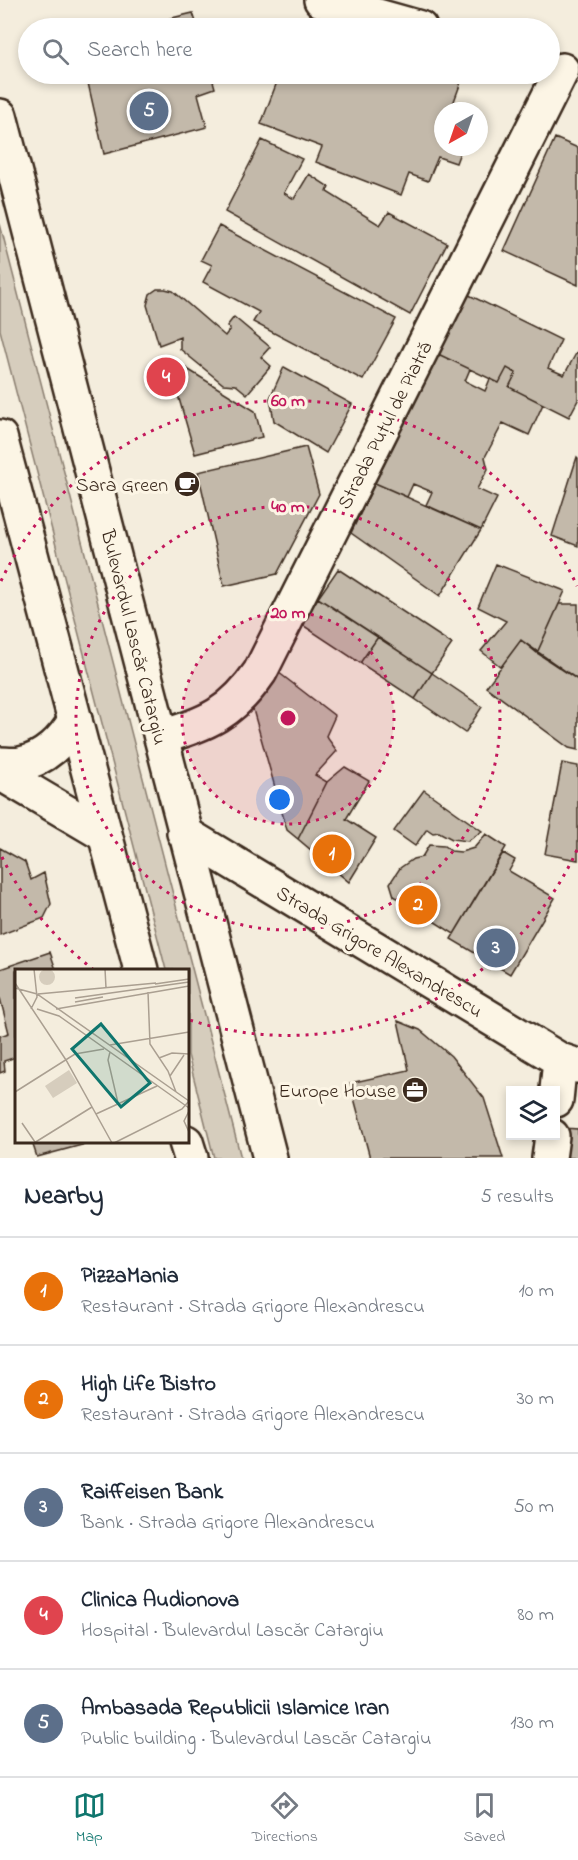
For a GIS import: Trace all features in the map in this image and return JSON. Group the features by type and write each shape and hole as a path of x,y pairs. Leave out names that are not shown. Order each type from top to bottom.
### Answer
{"main road":[{"path":"321,0 385,18"},
{"name":"Strada Puțul de Piatră","path":"161,737 185,730 218,715 233,705 248,690 260,672 556,84"},
{"name":"Bulevardul Lascăr Catargiu","path":"0,116 270,1158"},
{"path":"0,437 141,969"},
{"path":"0,764 20,764 40,757 68,732 75,720"},
{"path":"0,773 105,835"},
{"name":"Strada Grigore Alexandrescu","path":"184,833 569,1063"},
{"path":"560,1087 569,1063"},
{"path":"549,1158 551,1140"},
{"path":"186,1143 191,1158"}],"shaded area":[{"path":"0,224 241,1158 214,1158 189,1059 189,969 166,969 0,330"}],"building":[{"path":"193,13 195,18 172,18"},
{"path":"88,84 214,84 215,88 198,94 207,127 104,154"},
{"path":"276,84 460,84 454,102 434,102 434,156 459,156 456,163 438,157 428,181 409,174 401,195 316,162 322,147 261,124"},
{"path":"555,138 578,148 578,285 504,251"},
{"path":"262,140 302,159 284,193 294,199 309,174 329,187 327,192 380,225 389,212 447,243 410,315 225,212"},
{"path":"219,226 396,319 363,380 253,322 259,312 203,282 212,265 201,260"},
{"path":"157,289 173,291 225,336 230,329 227,326 234,317 270,347 261,357 271,366 247,394 236,385 223,384 180,349 180,337 159,345 147,305 150,294"},
{"path":"467,294 561,340 548,368 564,375 578,350 578,400 569,417 509,387 516,373 507,368 499,383 438,354"},
{"path":"438,354 470,369 465,381 485,391 490,379 499,383 507,368 516,373 509,387 543,404 529,435 503,423 485,457 488,469 477,489 497,498 481,530 426,505 432,492 413,484 407,497 375,483"},
{"path":"184,367 255,411 262,437 195,454 171,371"},
{"path":"284,367 352,404 326,453 274,421 270,398"},
{"path":"306,447 319,494 277,574 224,586 198,472"},
{"path":"578,458 578,546 552,536"},
{"path":"375,483 481,530 440,596 351,533"},
{"path":"496,564 565,591 537,653 521,640 501,667 481,651 506,621 478,607"},
{"path":"338,569 452,644 432,673 318,598"},
{"path":"318,598 378,637 360,663 301,624"},
{"path":"559,604 578,604 578,680 537,653"},
{"path":"378,637 432,673 415,699 360,663"},
{"path":"521,640 578,680 578,750 569,748 486,687"},
{"path":"274,669 335,716 326,736 337,751 315,775 327,782 298,839 287,830 252,706"},
{"path":"432,673 482,707 465,733 415,699"},
{"path":"562,763 578,766 578,860 545,854"},
{"path":"345,767 369,781 346,819 376,838 349,882 298,839 327,782"},
{"path":"424,790 482,831 468,841 452,839 427,829 415,846 394,831"},
{"path":"486,834 506,847 454,934 394,896 390,883 400,868 413,859 422,857 429,845 444,846 451,851 461,852 474,848"},
{"path":"0,848 25,862 31,880 44,873 51,904 44,918 0,935"},
{"path":"503,853 515,860 509,871 555,898 510,974 451,939"},
{"path":"50,952 56,969 15,969 15,1057 4,1061 5,1071 0,1073 0,1036 9,1033 0,998 0,969"},
{"name":"Europe House","path":"398,1021 420,1030 451,1056 484,1098 503,1158 370,1158 350,1083 409,1070"},
{"path":"563,1128 578,1129 578,1158 561,1158"},
{"path":"32,1143 89,1143 37,1157"}],"place":[{"name":"Ambasada Republicii Islamice Iran","path":"149,111"},
{"name":"Clinica Audionova","path":"166,377"},
{"name":"Sara Green","path":"187,484"},
{"name":"PizzaMania","path":"332,854"},
{"name":"High Life Bistro","path":"418,905"},
{"name":"Raiffeisen Bank","path":"496,948"},
{"name":"Europe House","path":"415,1090"}]}
